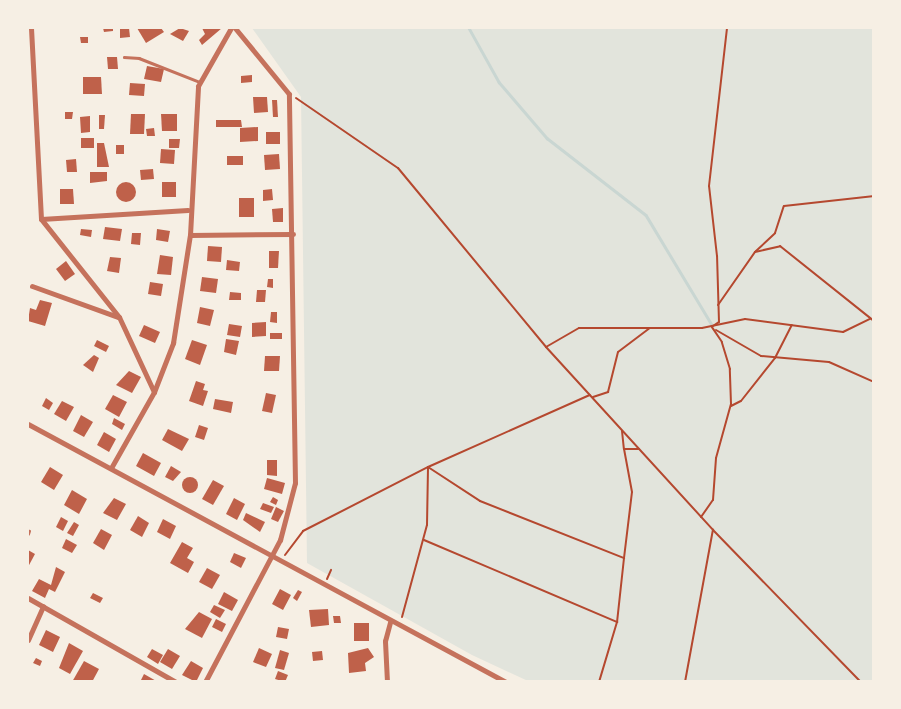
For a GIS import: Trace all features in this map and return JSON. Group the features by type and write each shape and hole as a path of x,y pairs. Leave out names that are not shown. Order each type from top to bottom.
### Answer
{"street":[{"path":"31,28 41,219 119,317 154,392"},
{"path":"111,468 154,392 173,343 190,236 188,210 200,82 231,28"},
{"path":"204,682 272,557 295,483 290,94 235,28"},
{"path":"41,219 188,210"},
{"path":"190,236 293,234"},
{"path":"32,286 119,317"},
{"path":"28,424 390,622 506,682"},
{"path":"28,598 176,682"},
{"path":"28,640 43,606"},
{"path":"387,682 385,641 390,622"}],"lane":[{"path":"124,58 139,58 200,82"}],"path":[{"path":"712,327 719,322 709,186 726,28"},
{"path":"290,94 398,168 546,347 713,530 861,682"},
{"path":"718,306 755,252 775,232 784,206 874,196"},
{"path":"755,252 780,246 874,321"},
{"path":"546,347 579,328 712,327 744,319 843,332 870,319"},
{"path":"730,407 741,401 775,358 792,325"},
{"path":"712,327 761,356 829,362 874,382"},
{"path":"701,517 713,500 716,458 730,407 730,369 722,342 712,327"},
{"path":"280,561 302,531 428,467 591,396 608,392 618,352 651,328"},
{"path":"599,682 617,622 632,492 621,430"},
{"path":"624,449 640,449"},
{"path":"399,626 424,540 428,467"},
{"path":"428,467 480,501 624,558"},
{"path":"685,682 713,530"},
{"path":"424,540 617,622"}],"shaded area":[{"path":"252,28 873,28 873,681 528,681 472,655 307,563 301,97"}],"building":[{"path":"103,28 113,28 113,31 104,32"},
{"path":"120,28 129,28 130,37 120,38"},
{"path":"137,28 161,28 164,32 146,43"},
{"path":"180,28 189,31 183,41 170,34"},
{"path":"202,28 222,28 202,45 199,40 205,34"},
{"path":"80,37 88,37 88,43 81,43"},
{"path":"107,57 117,57 118,69 108,69"},
{"path":"147,66 164,69 161,82 144,79"},
{"path":"252,75 252,82 241,83 241,76"},
{"path":"83,77 101,77 102,94 83,94"},
{"path":"130,83 145,84 144,96 129,95"},
{"path":"253,97 267,97 268,112 254,113"},
{"path":"272,100 277,100 278,117 273,117"},
{"path":"65,112 73,112 72,119 65,119"},
{"path":"131,114 145,114 144,134 130,134"},
{"path":"161,114 177,114 177,131 162,131"},
{"path":"99,115 105,115 104,129 99,129"},
{"path":"90,116 90,132 81,133 80,117"},
{"path":"216,120 241,120 242,127 216,127"},
{"path":"258,127 258,141 240,142 240,128"},
{"path":"154,128 155,136 147,136 146,129"},
{"path":"266,132 280,132 280,144 266,144"},
{"path":"81,138 94,138 94,148 81,148"},
{"path":"169,139 180,139 179,148 169,148"},
{"path":"97,143 104,143 109,167 97,167"},
{"path":"116,145 124,145 124,154 116,154"},
{"path":"161,149 175,150 174,164 160,163"},
{"path":"279,154 280,169 265,170 264,155"},
{"path":"227,156 243,156 243,165 227,165"},
{"path":"76,159 77,172 67,172 66,160"},
{"path":"153,169 154,179 141,180 140,170"},
{"path":"90,172 107,172 107,181 90,183"},
{"path":"126,182 133,185 136,192 133,199 126,202 119,199 116,192 119,185"},
{"path":"162,182 176,182 176,197 162,197"},
{"path":"60,189 73,189 74,204 60,204"},
{"path":"272,189 273,200 263,201 263,190"},
{"path":"239,198 254,198 254,217 239,217"},
{"path":"283,208 283,222 273,222 272,209"},
{"path":"105,227 122,229 120,241 103,239"},
{"path":"81,229 92,230 91,237 80,235"},
{"path":"157,229 170,231 168,242 156,240"},
{"path":"132,233 141,233 140,245 131,244"},
{"path":"208,246 222,247 221,262 207,261"},
{"path":"269,251 279,251 278,268 269,268"},
{"path":"160,255 173,257 171,275 157,274"},
{"path":"110,257 121,258 119,273 107,271"},
{"path":"227,260 240,262 239,271 226,270"},
{"path":"66,261 75,274 65,281 56,269"},
{"path":"202,277 218,279 216,293 200,291"},
{"path":"268,279 273,279 273,288 267,287"},
{"path":"150,282 163,284 161,296 148,294"},
{"path":"257,290 266,290 265,302 256,302"},
{"path":"230,292 241,293 241,300 229,300"},
{"path":"40,300 52,303 45,326 28,321 30,308 36,310"},
{"path":"200,307 214,310 210,326 197,323"},
{"path":"271,312 277,312 277,323 270,322"},
{"path":"266,322 266,336 252,337 252,323"},
{"path":"229,324 242,326 240,337 227,335"},
{"path":"144,325 160,332 155,343 139,336"},
{"path":"270,333 282,333 282,339 270,339"},
{"path":"226,339 239,341 236,355 224,352"},
{"path":"97,340 109,346 106,352 94,346"},
{"path":"192,340 207,345 200,365 185,359"},
{"path":"94,355 99,358 93,372 83,365"},
{"path":"265,356 280,356 279,371 264,371"},
{"path":"129,371 141,377 132,393 116,385"},
{"path":"196,381 205,384 203,390 208,391 203,406 189,401"},
{"path":"266,393 276,395 272,413 262,411"},
{"path":"113,395 127,402 119,417 105,409"},
{"path":"46,398 53,403 49,410 42,406"},
{"path":"215,399 233,402 231,413 213,409"},
{"path":"62,401 74,407 66,421 54,414"},
{"path":"81,415 93,422 84,437 73,431"},
{"path":"114,418 125,424 122,430 112,424"},
{"path":"199,425 208,428 204,440 195,437"},
{"path":"168,429 189,439 182,451 162,440"},
{"path":"104,432 116,439 109,452 97,445"},
{"path":"143,453 161,463 154,476 136,466"},
{"path":"267,460 277,460 277,476 267,475"},
{"path":"171,466 181,472 173,481 165,477"},
{"path":"50,467 63,475 54,490 41,482"},
{"path":"187,477 193,477 198,482 196,491 187,493 182,488 182,482"},
{"path":"267,478 285,483 282,494 264,489"},
{"path":"213,480 224,486 213,505 202,499"},
{"path":"72,490 87,499 79,514 64,505"},
{"path":"273,497 278,500 276,505 270,502"},
{"path":"114,498 126,504 117,520 103,513"},
{"path":"234,498 245,504 237,520 226,514"},
{"path":"263,503 274,507 271,513 260,509"},
{"path":"276,507 284,511 278,522 271,519"},
{"path":"246,513 265,522 260,532 243,520"},
{"path":"138,516 149,523 142,537 130,530"},
{"path":"61,517 68,521 63,531 56,527"},
{"path":"163,519 176,526 170,539 157,532"},
{"path":"74,522 79,525 73,536 67,533"},
{"path":"101,529 112,535 104,550 93,543"},
{"path":"66,539 77,545 72,553 62,548"},
{"path":"182,542 193,548 187,558 194,562 188,573 170,563"},
{"path":"28,550 35,554 28,567"},
{"path":"234,553 246,558 241,568 230,562"},
{"path":"56,567 65,572 55,592 49,589 45,598 32,591 39,579 51,585"},
{"path":"207,568 220,575 212,589 199,582"},
{"path":"280,589 291,595 283,610 272,604"},
{"path":"298,590 302,592 297,601 293,598"},
{"path":"224,592 238,600 232,611 218,604"},
{"path":"93,593 103,598 100,603 90,598"},
{"path":"214,605 225,610 220,618 210,612"},
{"path":"328,609 329,625 311,627 309,610"},
{"path":"199,612 212,619 202,638 185,629"},
{"path":"333,616 340,616 341,623 334,623"},
{"path":"216,619 226,624 222,632 212,627"},
{"path":"354,623 369,623 369,641 354,641"},
{"path":"278,627 289,629 287,639 276,637"},
{"path":"46,630 60,637 53,652 39,645"},
{"path":"69,643 83,651 70,674 59,668"},
{"path":"259,648 272,654 266,667 253,662"},
{"path":"368,648 374,657 365,663 366,671 349,673 348,653"},
{"path":"152,649 163,655 158,664 147,657"},
{"path":"168,649 180,656 172,669 160,662"},
{"path":"280,650 289,653 284,670 275,668"},
{"path":"322,651 323,660 313,661 312,652"},
{"path":"36,658 42,661 40,666 33,663"},
{"path":"84,661 99,669 92,682 72,682"},
{"path":"191,661 203,668 196,682 182,675"},
{"path":"278,671 288,675 285,682 275,679"},
{"path":"144,674 158,682 140,682"}],"waterway":[{"path":"469,28 499,82 547,138 646,215 712,325"}]}
